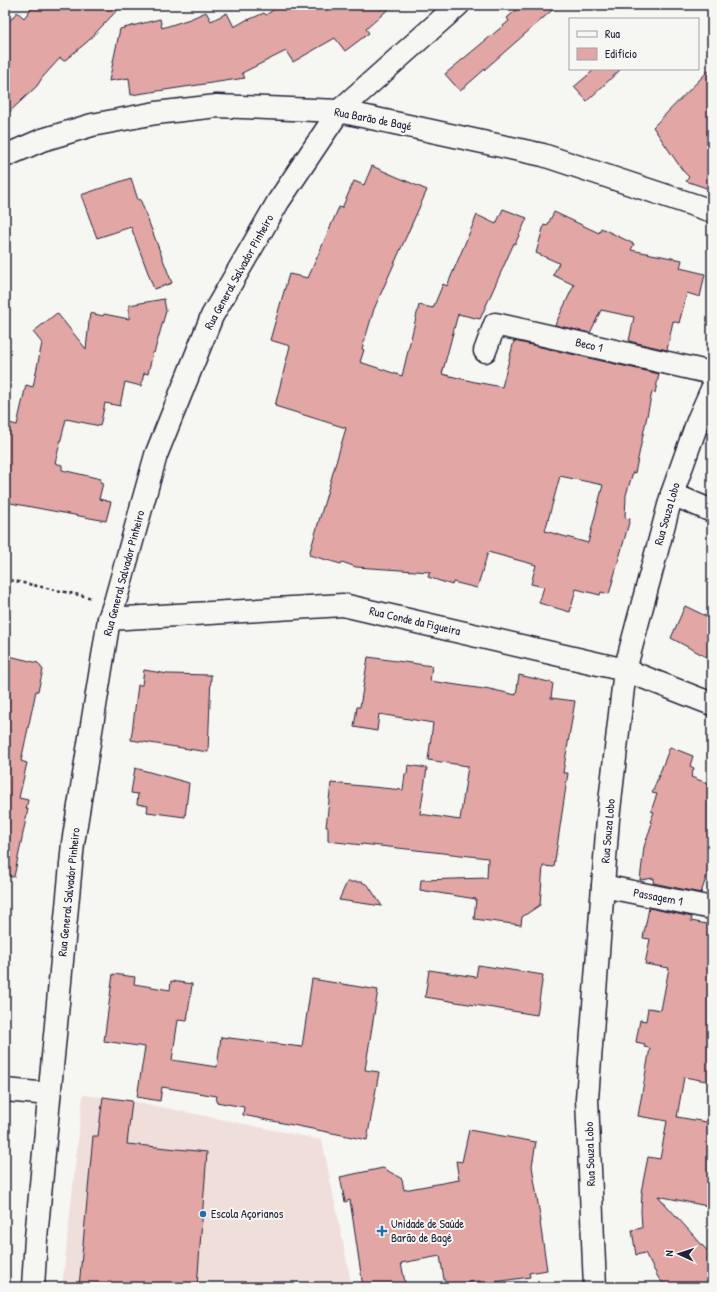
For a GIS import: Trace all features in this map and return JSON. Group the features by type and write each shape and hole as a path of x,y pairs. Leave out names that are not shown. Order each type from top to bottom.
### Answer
{"street":[{"name":"Rua General Salvador Pinheiro","path":"33,1287 36,1238 73,843 112,611 156,455 212,316 278,202 339,111 458,5"},
{"name":"Rua Barão de Bagé","path":"5,156 42,140 92,125 156,113 217,106 339,111 543,155 712,210"},
{"name":"Beco 1","path":"485,352 495,324 712,372"},
{"name":"Rua Souza Lobo","path":"595,1287 587,1099 608,819 625,670 672,494 699,418 712,389"},
{"path":"672,494 712,511"},
{"name":"Rua Conde da Figueira","path":"112,611 343,604 625,670 712,704"},
{"name":"Passagem 1","path":"603,886 712,908"},
{"path":"5,1090 49,1094"}],"path":[{"path":"5,579 112,611"}],"shaded area":[{"name":"Escola Açorianos","path":"83,1095 132,1101 322,1140 352,1287 62,1287"}],"building":[{"path":"34,5 122,5 87,42 64,61 60,58 42,78 37,86 5,116 5,27 17,12 24,18"},
{"path":"280,5 393,5 366,29 369,33 345,51 335,38 293,62 286,51 242,73 245,78 131,95 129,78 109,81 120,29 160,19 162,28 206,12 211,21 227,13 234,27 248,19 264,13 266,15"},
{"path":"522,5 558,5 460,91 445,74 509,21 507,18"},
{"path":"712,67 712,190 686,181 689,177 683,171 653,127"},
{"path":"594,70 620,70 587,101 574,87"},
{"path":"372,166 427,190 374,309 362,349 364,350 360,362 402,376 419,305 433,308 443,284 447,286 477,215 496,224 503,209 527,218 515,244 514,243 480,319 458,314 442,374 502,387 514,341 659,374 655,393 652,392 635,473 633,472 626,495 625,518 630,519 609,594 601,592 600,595 576,589 570,612 539,603 544,587 531,584 536,565 488,552 477,588 453,582 452,585 428,577 430,572 356,567 342,562 341,564 309,555 346,428 275,406 290,346 270,340 289,274 308,278 339,207 342,208 354,181 364,185","holes":["560,476 603,485 588,543 545,531"]},
{"path":"131,178 138,200 140,199 172,283 154,289 131,227 97,238 81,195"},
{"path":"554,212 599,233 601,228 634,244 631,250 682,260 680,268 705,274 700,297 687,293 679,323 673,321 667,350 629,341 634,317 601,310 590,333 555,325 574,285 553,275 559,263 536,253 544,225 547,226"},
{"path":"164,299 166,311 154,353 153,352 148,374 144,373 141,386 125,382 120,406 105,403 100,426 66,419 55,463 62,465 62,470 101,479 100,482 103,483 99,499 111,502 106,521 5,502 5,422 17,425 26,385 33,387 42,343 33,332 57,313 86,349 90,313 129,319 129,305"},
{"path":"685,606 712,619 712,660 671,638"},
{"path":"5,655 38,663 43,670 38,691 36,691 21,761 27,763 19,798 28,800 26,809 28,809 14,877 5,876"},
{"path":"368,657 432,666 430,681 485,688 516,695 519,675 553,683 551,698 575,701 563,773 568,773 554,867 543,866 540,905 522,917 521,925 474,919 476,899 420,890 421,880 487,878 488,858 328,841 328,827 326,827 331,783 403,790 408,765 427,768 420,814 460,820 468,766 428,760 433,723 379,714 377,731 354,727 357,707 360,707"},
{"path":"144,670 168,674 211,675 208,752 131,740 138,685 142,685"},
{"path":"670,747 693,756 690,766 694,768 691,777 712,785 712,860 701,893 653,883 654,878 640,880 644,847 654,812 651,811 657,794 652,793"},
{"path":"135,768 189,783 185,817 147,812 148,806 137,804 138,794 131,793"},
{"path":"347,882 361,882 368,885 382,906 339,900"},
{"path":"649,908 692,917 691,921 712,925 712,1082 684,1077 677,1117 712,1123 712,1207 658,1196 712,1256 712,1287 668,1287 659,1279 645,1253 636,1255 632,1230 642,1228 641,1192 648,1157 660,1159 667,1121 638,1116 650,1048 644,1047 645,1044 636,1042 640,1020 646,1021 648,1008 661,1010 669,968 645,964 650,939 643,938"},
{"path":"478,965 543,975 537,1015 425,997 429,970 476,977"},
{"path":"113,974 135,977 134,984 170,990 171,981 192,984 187,1021 178,1020 172,1060 217,1067 221,1037 302,1047 312,979 378,990 365,1070 379,1072 367,1140 243,1115 244,1107 216,1102 217,1096 162,1087 160,1101 137,1097 145,1047 104,1041"},
{"path":"103,1097 132,1101 127,1144 207,1152 197,1287 79,1287 93,1136 98,1136"},
{"path":"469,1130 536,1142 532,1166 547,1270 529,1273 530,1277 480,1284 480,1281 445,1285 440,1256 401,1263 406,1287 363,1287 350,1200 345,1202 340,1177 383,1168 402,1179 404,1190 459,1180 456,1161 462,1162"}],"place":[{"name":"Escola Açorianos","path":"203,1214"},
{"name":"Unidade de Saúde Barão de Bagé","path":"382,1231"}]}
